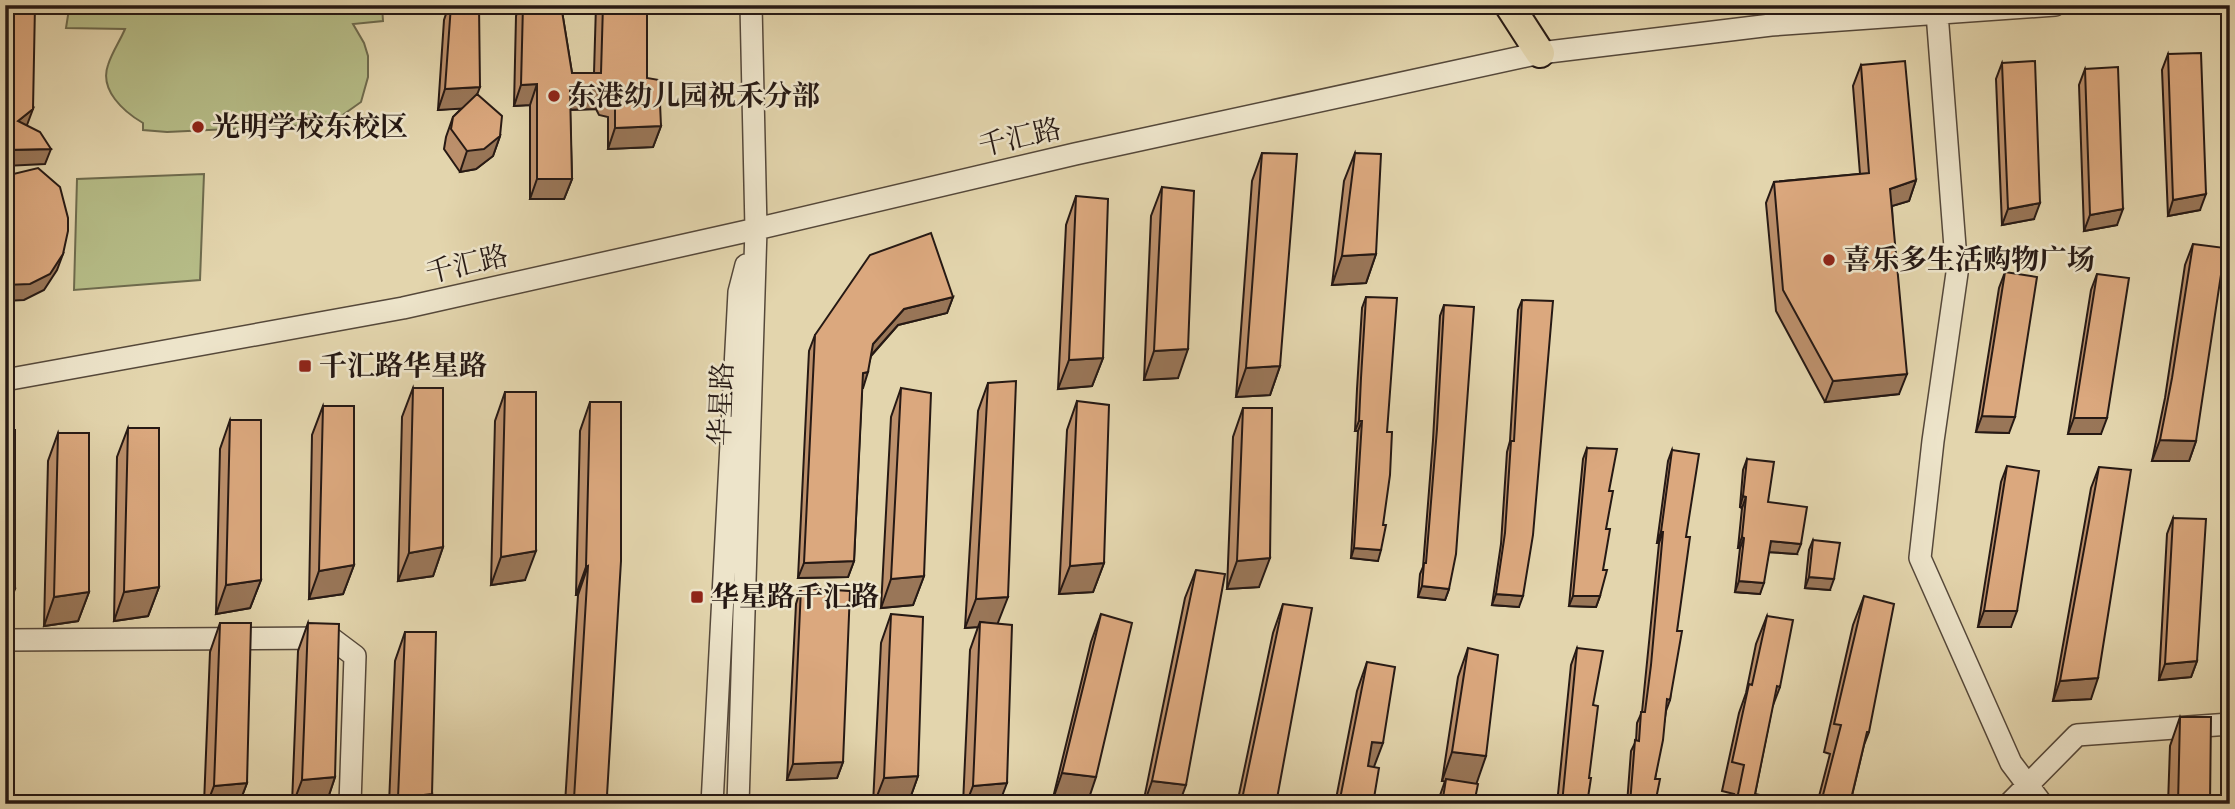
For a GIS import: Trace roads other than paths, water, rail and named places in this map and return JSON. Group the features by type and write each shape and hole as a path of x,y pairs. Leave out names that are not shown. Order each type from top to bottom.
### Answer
{"main road":[{"path":"1509,5 1540,53"}],"street":[{"name":"华星路","path":"738,804 756,229 751,5"},
{"name":"千汇路","path":"5,380 404,309 1075,154 1540,53 1771,25 2055,5"},
{"path":"1937,13 1957,273 1933,441 1920,558 2011,763 2042,804"},
{"path":"712,804 739,292 756,229"},
{"path":"5,640 331,638 355,656 351,804"},
{"path":"2009,804 2077,735 2230,724"}],"place":[{"name":"东港幼儿园祝禾分部","path":"554,96"},
{"name":"光明学校东校区","path":"198,127"},
{"name":"喜乐多生活购物广场","path":"1829,260"},
{"name":"千汇路华星路","path":"305,366"},
{"name":"华星路千汇路","path":"697,597"}]}
